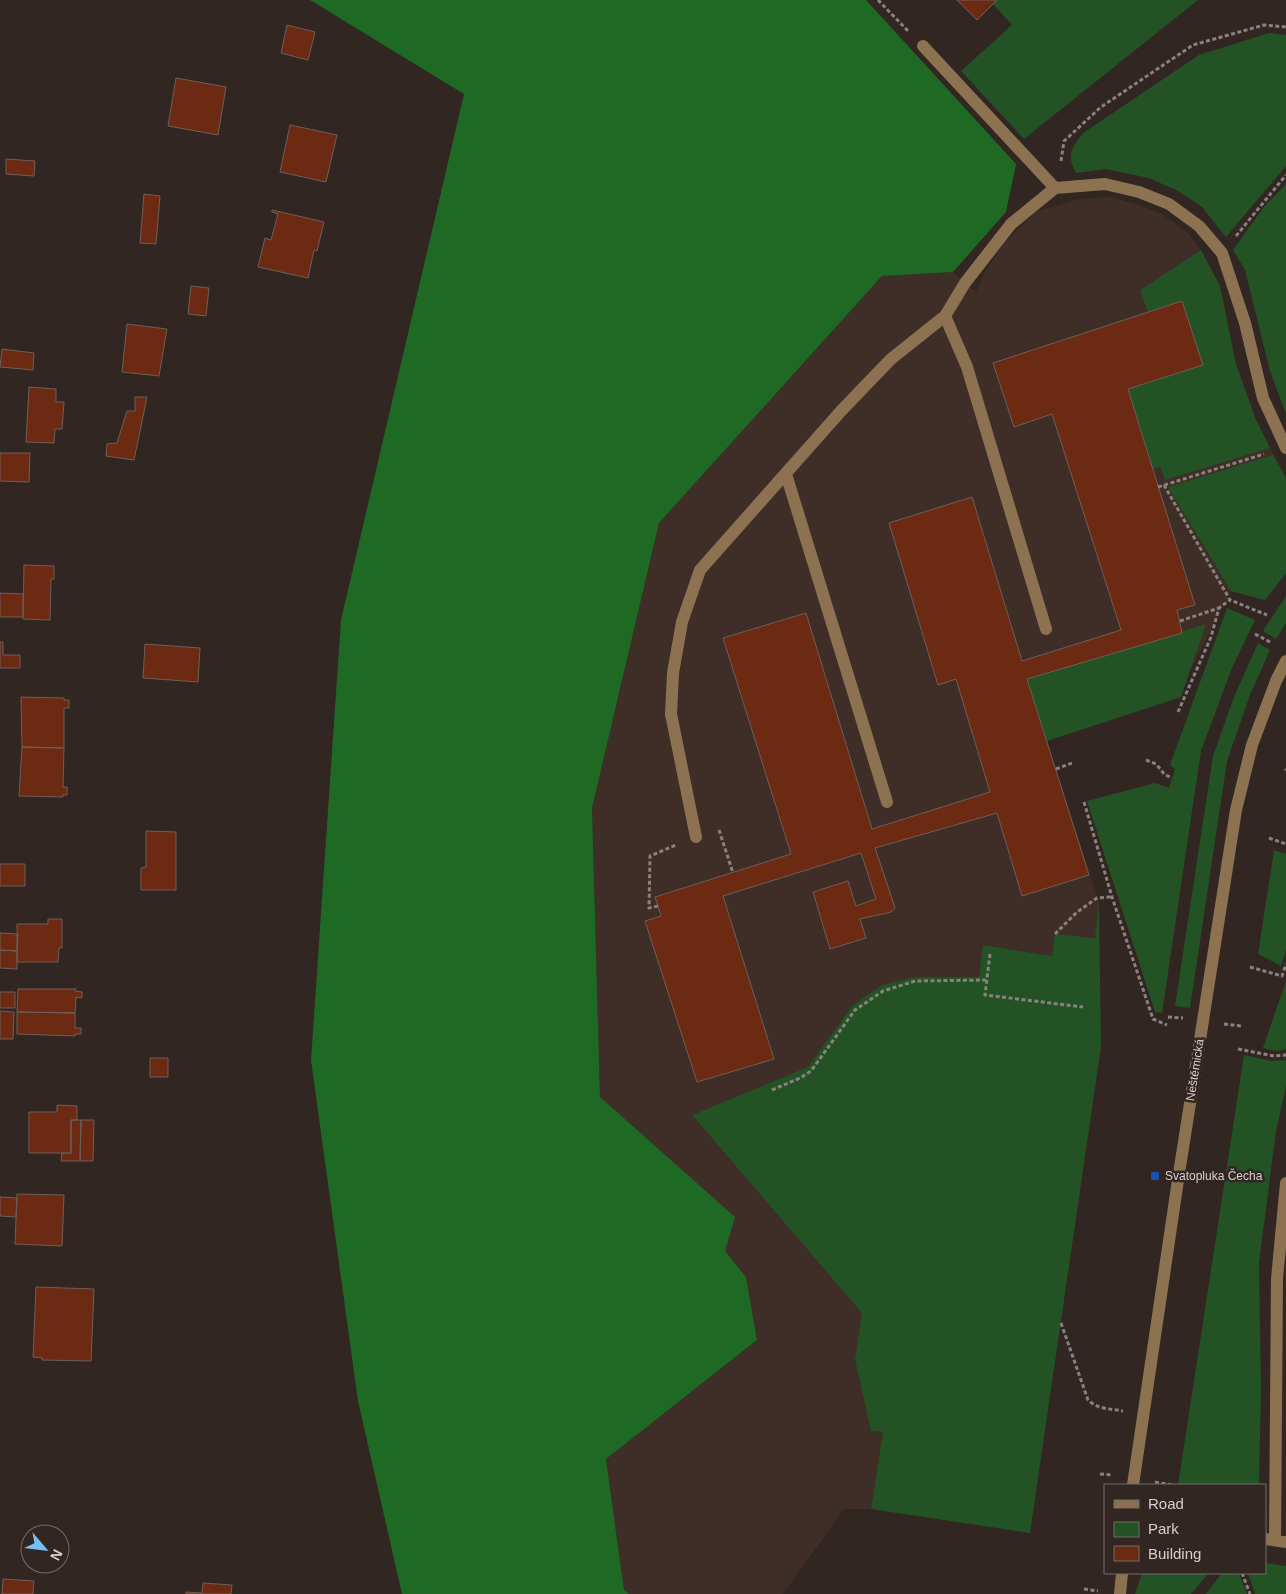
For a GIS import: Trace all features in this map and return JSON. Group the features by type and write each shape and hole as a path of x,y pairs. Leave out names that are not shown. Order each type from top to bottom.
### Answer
{"street":[{"path":"923,46 1055,188"},
{"path":"696,837 671,714 673,673 682,622 700,570 841,411 891,359 945,316 965,283 1011,224 1055,188 1105,184 1139,192 1169,204 1199,226 1222,253 1245,323 1263,398 1286,448"},
{"path":"945,316 967,367 1046,629"},
{"path":"786,474 887,802"},
{"name":"Neštěmická","path":"1133,1484 1178,1180 1236,810 1252,745 1276,681 1286,661"},
{"path":"1275,1540 1277,1279 1286,1183"},
{"path":"1120,1594 1122,1574"}],"path":[{"path":"878,0 923,46"},
{"path":"1055,188 1064,141 1101,107 1193,45 1264,25 1286,27"},
{"path":"1222,253 1286,175"},
{"path":"1158,487 1272,451"},
{"path":"1164,485 1230,600 1267,615"},
{"path":"1180,621 1219,608 1230,600"},
{"path":"1178,712 1211,636 1219,608"},
{"path":"1255,634 1274,645"},
{"path":"1146,760 1156,764 1165,775 1171,777"},
{"path":"1056,769 1072,763"},
{"path":"1084,802 1112,897 1153,1019 1167,1025"},
{"path":"1269,838 1286,844"},
{"path":"651,868 649,908 658,906"},
{"path":"1055,934 1077,912 1097,898 1112,897"},
{"path":"990,954 984,994 1083,1007"},
{"path":"1250,967 1282,976 1286,964"},
{"path":"772,1090 811,1071 855,1010 883,991 915,981 986,980"},
{"path":"1218,1023 1241,1026"},
{"path":"1238,1049 1274,1056 1286,1055"},
{"path":"1061,1323 1088,1400 1092,1405 1110,1409"},
{"path":"1149,1481 1166,1484"},
{"path":"1242,1574 1250,1594"}],"shaded area":[{"path":"1111,197 1162,214 1188,233 1201,250 1220,286 1236,364 1256,420 1286,478 1286,573 1265,600 1231,591 1187,677 1041,723 1099,902 1096,938 1055,934 1052,956 984,945 979,977 916,977 852,1006 808,1067 692,1115 863,1313 855,1359 883,1432 871,1509 844,1509 783,1594 629,1594 624,1590 606,1459 757,1340 746,1277 600,1097 592,808 659,523 882,276 953,272 976,292 985,272 1004,243 1037,211 1079,199"}],"green space":[{"path":"310,0 866,0 1016,164 1006,212 953,272 882,276 659,523 592,808 600,1097 735,1217 725,1251 746,1277 757,1340 606,1459 624,1590 629,1594 402,1594 358,1401 311,1060 341,620 464,94"},
{"path":"997,0 1198,0 1024,139 961,71 1012,25 993,4"},
{"path":"1269,33 1286,35 1286,166 1226,237 1202,207 1178,191 1149,178 1106,169 1076,173 1071,161 1071,152 1083,133 1199,55"},
{"path":"1286,184 1286,414 1270,371 1245,270 1233,250 1263,208"},
{"path":"1201,250 1220,286 1236,364 1256,420 1270,448 1165,480 1160,466 1153,469 1128,389 1202,364 1182,301 1148,312 1140,290"},
{"path":"1273,455 1286,478 1286,573 1265,600 1231,591 1168,487"},
{"path":"1286,596 1286,623 1276,639 1263,631"},
{"path":"1227,608 1255,620 1231,670 1201,751 1162,1013 1155,1012 1087,801 1155,783 1169,788 1175,769 1170,765"},
{"path":"1206,624 1181,697 1047,741 1027,679"},
{"path":"1258,643 1270,650 1250,695 1227,761 1190,1008 1175,1006 1213,756 1234,697"},
{"path":"1274,850 1286,854 1286,950 1281,966 1258,954"},
{"path":"1099,902 1101,1047 1030,1533 871,1509 883,1432 871,1431 855,1359 862,1313 692,1115 808,1067 852,1006 882,985 916,977 979,977 983,945 1052,956 1055,934 1095,938"},
{"path":"1286,981 1286,1049 1277,1051 1263,1048"},
{"path":"1244,1055 1272,1061 1286,1060 1286,1086 1276,1131 1259,1263 1261,1389 1259,1484 1178,1484"},
{"path":"1266,1563 1286,1566 1286,1594 1255,1594 1248,1574 1266,1574"},
{"path":"1142,1574 1208,1574 1191,1594 1135,1594"},
{"path":"1221,1574 1239,1574 1247,1594 1206,1594"}],"building":[{"path":"957,0 997,0 977,20"},
{"path":"287,25 315,32 308,60 281,53"},
{"path":"176,78 226,87 218,135 168,126"},
{"path":"290,125 337,135 326,182 280,172"},
{"path":"6,159 35,161 34,176 6,174"},
{"path":"144,194 160,196 156,244 140,243"},
{"path":"272,210 324,222 317,251 314,250 308,278 258,267 265,238 271,240 278,214 272,212"},
{"path":"191,286 209,288 206,316 188,314"},
{"path":"1182,301 1203,365 1128,389 1195,605 1177,610 1182,633 1027,679 1089,875 1022,896 997,813 875,848 895,908 891,912 860,919 866,938 830,949 813,892 848,881 856,906 876,899 861,853 723,896 774,1059 697,1082 645,921 661,916 655,897 791,854 723,638 806,613 872,829 990,792 956,679 938,685 889,523 972,497 1022,661 1121,630 1052,414 1014,427 993,363"},
{"path":"127,324 167,329 159,376 122,372"},
{"path":"2,349 34,353 33,370 0,367"},
{"path":"29,387 56,389 56,402 64,402 62,429 55,429 54,443 26,442"},
{"path":"135,397 147,397 134,460 106,456 107,444 117,443 127,411 135,411"},
{"path":"0,453 30,453 29,482 0,481"},
{"path":"24,565 54,566 54,579 51,579 50,620 23,619"},
{"path":"0,593 23,594 23,617 0,617"},
{"path":"0,642 3,642 3,655 20,655 20,668 0,668"},
{"path":"145,644 200,648 198,682 143,678"},
{"path":"21,697 64,698 64,700 69,700 69,708 64,708 64,748 22,747"},
{"path":"22,747 64,748 63,787 67,787 67,795 63,795 63,797 19,796"},
{"path":"146,831 176,832 176,890 141,890 141,868 146,867"},
{"path":"0,864 25,864 25,886 0,886"},
{"path":"48,919 62,919 62,948 59,948 58,962 17,962 17,924 48,924"},
{"path":"0,933 18,934 17,951 0,950"},
{"path":"0,950 17,951 17,969 0,968"},
{"path":"18,989 76,989 75,991 82,992 82,998 76,997 75,1013 17,1012"},
{"path":"0,992 15,992 15,1008 0,1008"},
{"path":"0,1011 14,1012 13,1039 0,1039"},
{"path":"17,1012 75,1013 75,1028 81,1028 81,1034 75,1034 75,1036 17,1034"},
{"path":"150,1058 168,1058 168,1077 150,1077"},
{"path":"57,1105 77,1106 77,1120 71,1120 71,1153 29,1153 29,1112 57,1112"},
{"path":"71,1120 81,1120 80,1161 61,1161 62,1153 71,1153"},
{"path":"81,1120 94,1120 93,1161 80,1161"},
{"path":"17,1194 64,1195 62,1246 15,1244"},
{"path":"0,1197 17,1198 16,1217 0,1216"},
{"path":"36,1287 94,1289 91,1361 42,1360 42,1358 33,1357"},
{"path":"3,1579 34,1581 33,1594 2,1594"},
{"path":"203,1583 232,1585 231,1594 186,1594 186,1592 202,1593"}],"place":[{"name":"Svatopluka Čecha","path":"1155,1176"}]}
